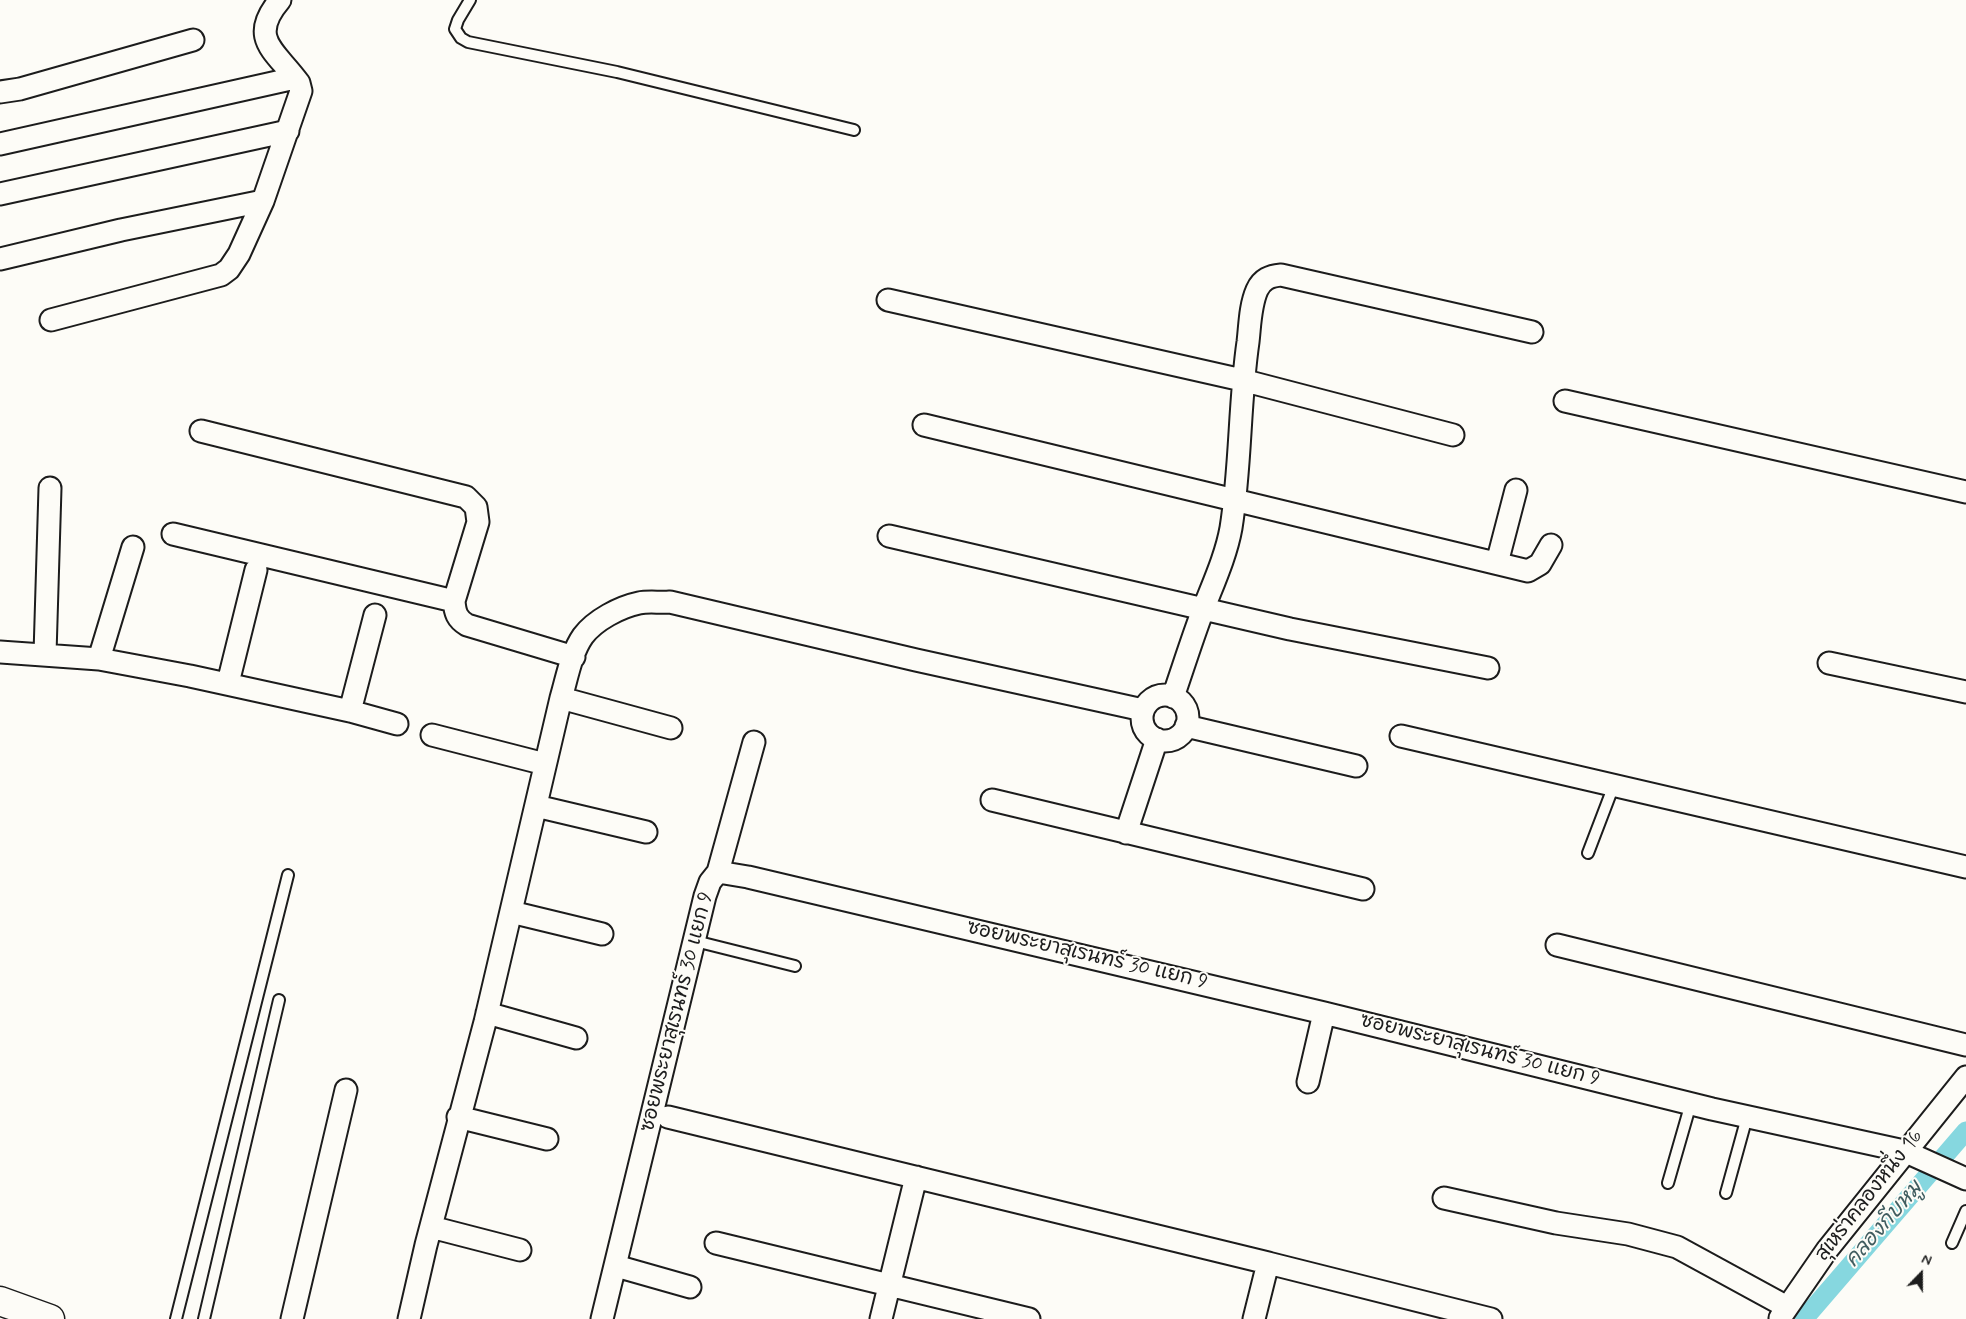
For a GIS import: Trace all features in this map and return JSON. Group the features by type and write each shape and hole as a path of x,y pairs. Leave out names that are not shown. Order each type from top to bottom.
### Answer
{"street":[{"path":"51,320 222,275 230,269 239,254 262,201 301,91 299,83 266,43 264,26 271,10 280,0"},
{"path":"0,92 20,89 192,40"},
{"path":"0,144 295,78"},
{"path":"0,194 288,131"},
{"path":"2,252 262,201"},
{"path":"1172,696 1203,609 1215,583 1228,540 1235,501 1242,380 1253,303 1258,288 1264,279 1272,275 1281,274 1532,332"},
{"path":"888,300 1242,380 1453,435"},
{"path":"1564,400 1966,492"},
{"path":"924,426 1528,571 1533,570 1540,564 1551,545"},
{"path":"201,431 466,497 476,507 478,522 454,600 455,612 459,620 467,625 574,657"},
{"path":"45,654 50,488"},
{"path":"1497,563 1516,490"},
{"path":"173,534 454,600"},
{"path":"889,536 1290,629 1488,668"},
{"path":"99,659 133,547"},
{"path":"228,683 256,570"},
{"path":"409,1319 458,1117 487,1013 561,698 574,657 584,636 598,622 618,611 640,603 670,602 916,660 1143,710"},
{"path":"350,710 375,614"},
{"path":"0,652 99,659 228,683 350,710 397,724"},
{"path":"1829,663 1966,692"},
{"path":"1172,696 1186,708 1188,717 1186,726 1182,734 1174,739 1166,741 1157,739 1149,734 1144,727 1142,719 1143,710 1148,702 1155,697 1172,696"},
{"path":"561,698 671,728"},
{"path":"1186,726 1356,766"},
{"path":"432,735 545,764"},
{"path":"1401,736 1966,867"},
{"path":"1126,833 1157,739"},
{"path":"718,872 754,742"},
{"path":"992,800 1362,889"},
{"path":"536,806 646,832"},
{"name":"ซอยพระยาสุเรนทร์ 30 แยก 9","path":"602,1319 708,889 710,882 718,872 748,877 964,927 1748,1117 1908,1153 1960,1175"},
{"path":"511,912 602,934"},
{"path":"1557,945 1966,1045"},
{"path":"487,1013 576,1038"},
{"path":"1308,1082 1324,1013"},
{"name":"สุเหร่าคลองหนึ่ง 16","path":"1783,1313 1827,1250 1908,1153 1966,1076"},
{"path":"292,1319 346,1090"},
{"path":"458,1117 547,1139"},
{"path":"668,1117 1491,1319"},
{"path":"881,1319 916,1178"},
{"path":"1444,1198 1556,1223 1628,1234 1677,1247 1783,1313"},
{"path":"431,1227 520,1250"},
{"path":"716,1243 1029,1319"},
{"path":"1254,1319 1268,1263"},
{"path":"616,1266 690,1287"},
{"path":"0,1300 50,1319"}],"lane":[{"path":"470,0 455,29 461,38 468,42 617,72 854,130"},
{"path":"1588,853 1614,785"},
{"path":"176,1319 288,875"},
{"path":"695,941 795,966"},
{"path":"204,1319 280,1000"},
{"path":"1668,1182 1691,1103"},
{"path":"1726,1193 1748,1117"},
{"path":"1952,1243 1966,1211"}],"waterway":[{"name":"คลองกีบหมู","path":"1804,1319 1966,1131"}]}
